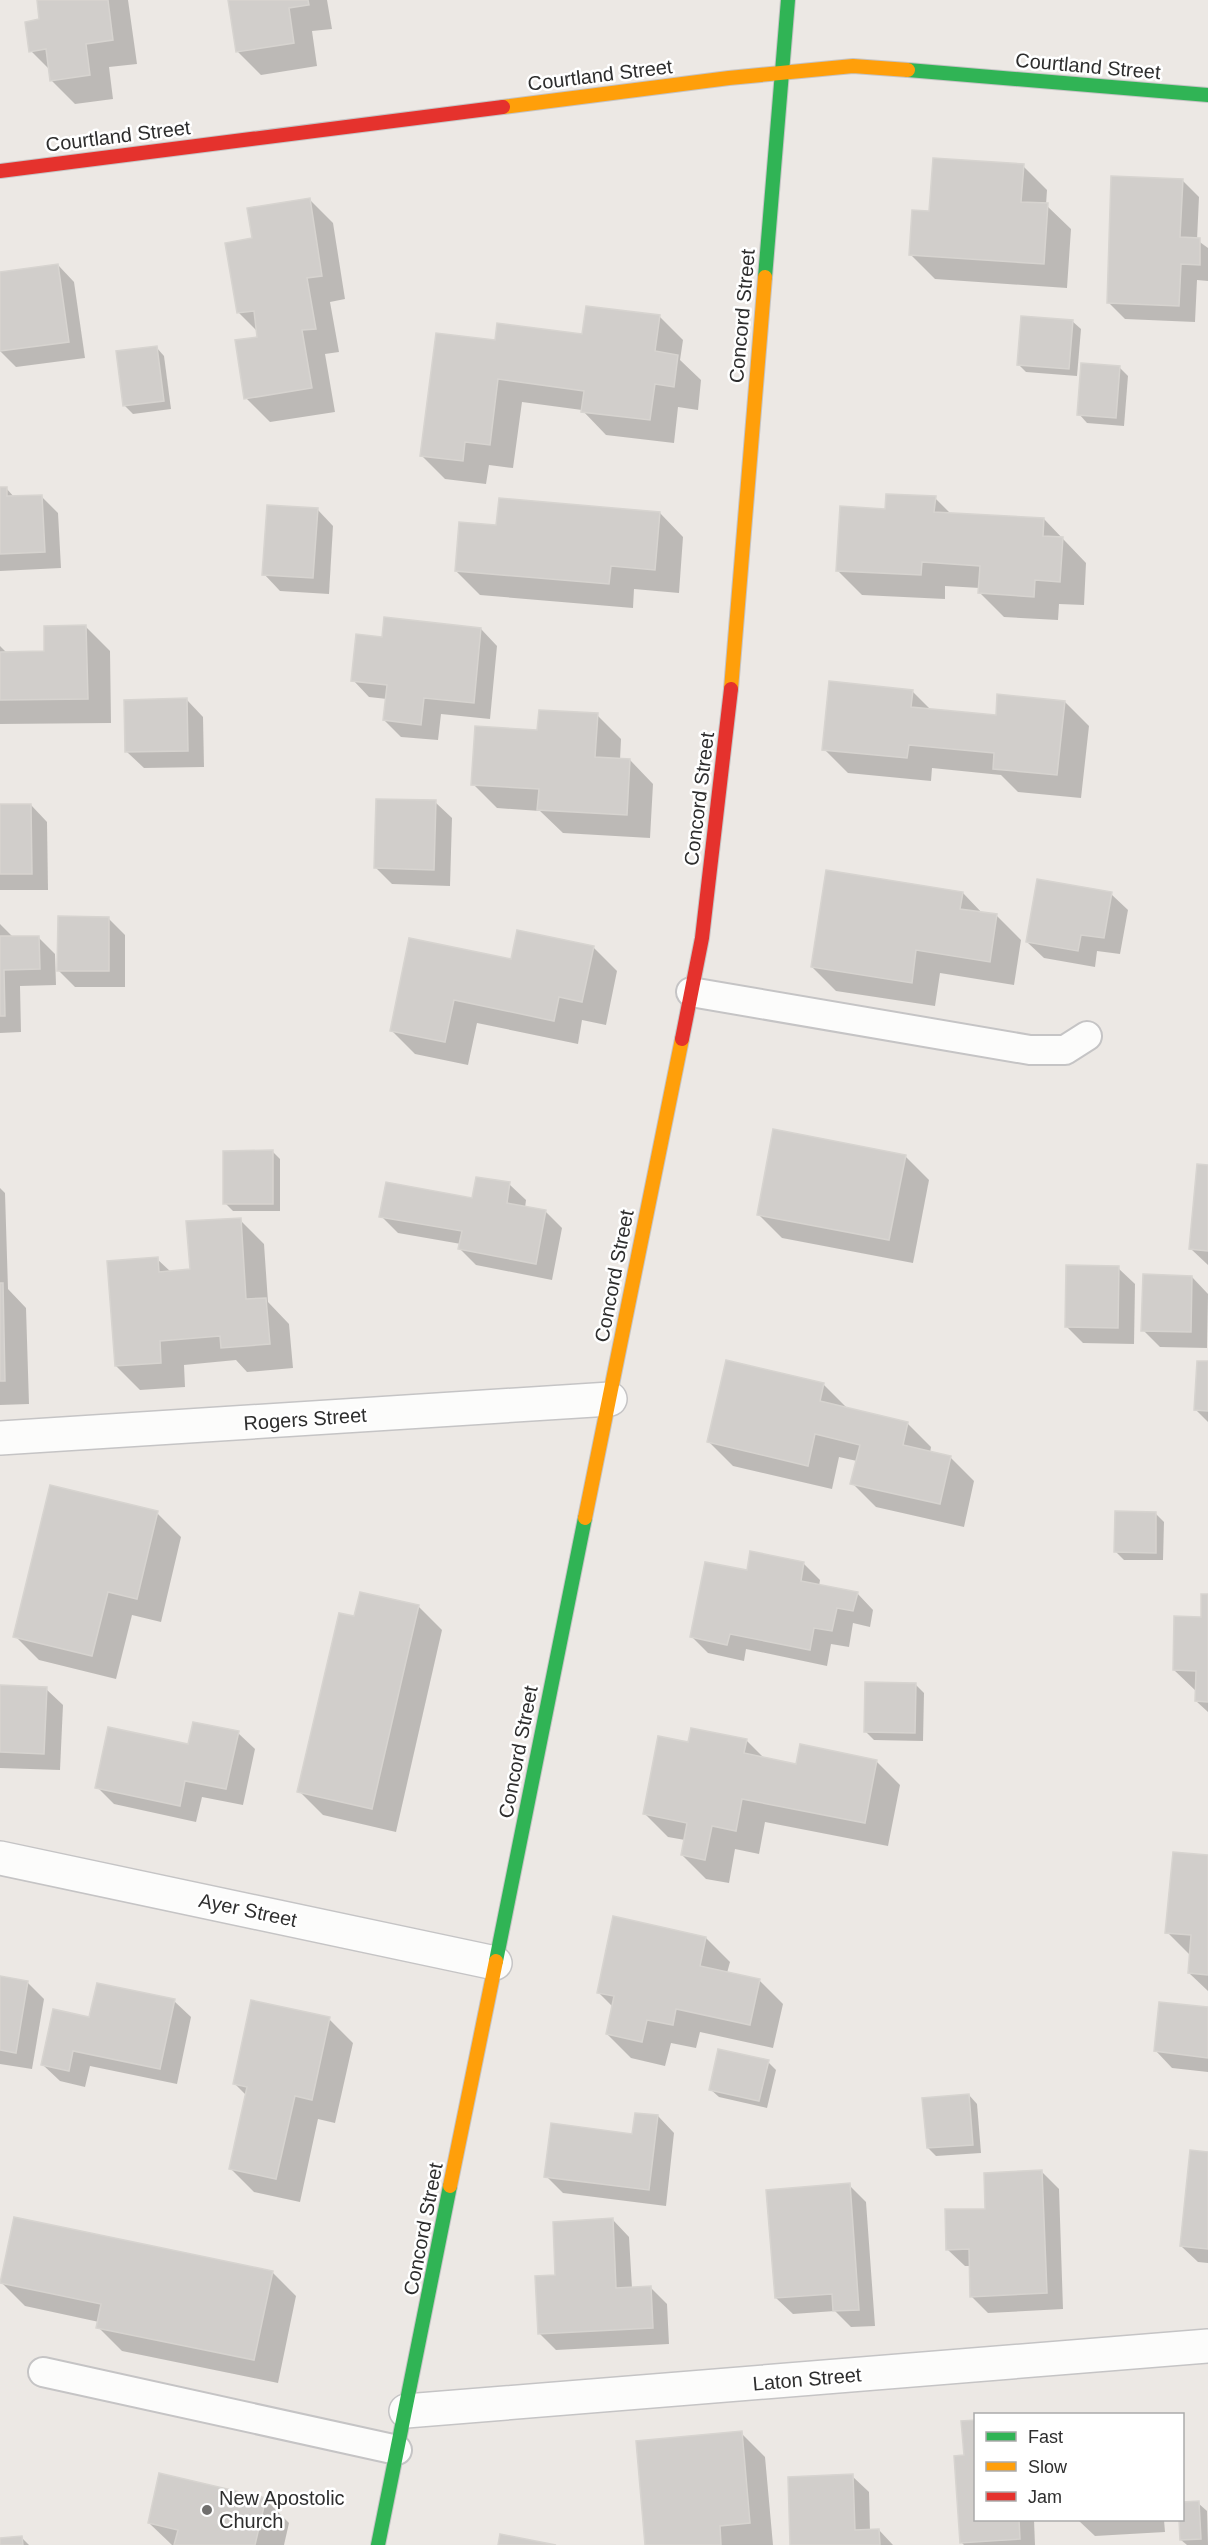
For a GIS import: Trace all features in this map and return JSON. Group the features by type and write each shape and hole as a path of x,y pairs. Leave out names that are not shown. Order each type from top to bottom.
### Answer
{"main road":[{"name":"Concord Street","path":"378,2545 702,938 716,835 734,663 788,0"},
{"name":"Courtland Street","path":"0,171 782,71 853,66 1208,95"}],"street":[{"name":"Rogers Street","path":"0,1438 610,1399"},
{"name":"Ayer Street","path":"0,1858 495,1964"},
{"name":"Laton Street","path":"406,2412 1208,2346"}],"lane":[{"path":"691,992 1030,1050 1065,1050 1088,1036"},
{"path":"43,2372 397,2450"}],"building":[{"path":"37,0 108,0 113,40 86,44 90,75 50,81 46,49 29,52 25,22 39,19"},
{"path":"228,0 308,0 309,5 289,8 294,43 236,52"},
{"path":"933,158 1024,164 1021,202 1048,203 1044,264 909,255 912,210 929,211"},
{"path":"1111,176 1183,179 1180,237 1200,238 1200,265 1181,264 1179,306 1107,303"},
{"path":"310,198 322,276 307,278 316,329 302,330 312,388 244,399 235,340 257,337 254,311 237,313 225,243 252,238 247,208"},
{"path":"58,264 69,342 0,351 0,272"},
{"path":"586,306 660,315 655,351 678,355 674,387 655,384 650,420 581,412 584,391 498,379 490,445 465,442 463,461 420,456 436,333 495,340 497,323 582,334"},
{"path":"1021,316 1073,320 1069,369 1017,365"},
{"path":"157,346 164,401 123,406 116,351"},
{"path":"1081,363 1120,366 1116,418 1077,415"},
{"path":"0,487 7,487 7,496 42,495 45,552 0,554"},
{"path":"886,494 936,496 934,512 1044,518 1043,536 1063,537 1060,582 1035,580 1034,597 978,593 980,566 922,562 921,575 836,571 840,506 885,509"},
{"path":"499,498 660,512 655,570 611,566 609,584 455,571 459,522 496,525"},
{"path":"267,505 318,508 313,578 262,575"},
{"path":"384,617 481,628 474,703 424,698 421,725 383,720 387,685 351,681 356,634 382,637"},
{"path":"86,625 88,699 0,700 0,652 44,651 44,626"},
{"path":"829,681 913,690 911,707 996,715 997,694 1065,701 1057,775 993,769 994,753 909,745 907,758 822,750"},
{"path":"187,698 188,751 125,752 124,700"},
{"path":"539,710 598,713 595,757 630,759 627,815 537,810 539,789 471,785 475,726 537,730"},
{"path":"376,799 436,800 434,870 374,868"},
{"path":"0,804 31,804 32,874 0,874"},
{"path":"826,870 963,892 960,909 997,914 990,962 916,950 912,983 811,967"},
{"path":"1037,879 1112,892 1104,938 1081,935 1078,951 1026,942"},
{"path":"58,916 109,917 109,971 57,971"},
{"path":"517,930 594,946 582,1002 559,997 554,1021 454,1000 445,1042 390,1031 409,938 511,959"},
{"path":"0,936 39,936 40,969 4,970 5,1016 0,1016"},
{"path":"773,1129 906,1155 889,1240 757,1215"},
{"path":"273,1150 273,1204 223,1204 223,1151"},
{"path":"1197,1164 1208,1165 1208,1251 1189,1249"},
{"path":"476,1177 510,1182 507,1203 546,1210 536,1264 458,1249 462,1231 379,1217 386,1182 472,1198"},
{"path":"241,1218 246,1299 266,1298 270,1344 221,1348 220,1336 160,1341 161,1363 115,1366 107,1261 158,1257 159,1272 190,1269 186,1221"},
{"path":"1066,1265 1119,1266 1118,1328 1065,1327"},
{"path":"1143,1274 1192,1276 1191,1332 1141,1331"},
{"path":"0,1283 3,1283 5,1381 0,1381"},
{"path":"726,1360 824,1383 820,1401 908,1422 903,1445 951,1456 940,1504 850,1484 860,1445 815,1434 808,1466 707,1442"},
{"path":"1197,1361 1208,1361 1208,1411 1194,1410"},
{"path":"50,1485 158,1511 137,1599 108,1592 92,1656 13,1637"},
{"path":"1115,1511 1156,1512 1156,1553 1114,1552"},
{"path":"750,1551 804,1562 801,1581 858,1592 853,1611 837,1608 832,1631 814,1628 810,1650 730,1634 727,1645 690,1637 705,1562 747,1570"},
{"path":"360,1592 419,1605 372,1809 297,1792 339,1613 354,1616"},
{"path":"1201,1594 1208,1594 1208,1702 1195,1701 1196,1671 1173,1670 1174,1616 1201,1617"},
{"path":"865,1682 916,1683 915,1733 864,1732"},
{"path":"0,1685 47,1687 44,1754 0,1752"},
{"path":"193,1722 239,1731 226,1789 185,1781 180,1806 95,1788 108,1727 188,1744"},
{"path":"691,1728 747,1739 744,1753 796,1764 800,1744 877,1760 865,1823 742,1799 736,1831 712,1826 705,1860 681,1855 687,1823 643,1814 658,1736 688,1742"},
{"path":"1173,1852 1208,1855 1208,1975 1188,1973 1191,1935 1165,1933"},
{"path":"613,1916 706,1937 700,1966 760,1979 750,2025 676,2009 673,2025 647,2020 642,2042 606,2034 614,1996 597,1993"},
{"path":"0,1976 28,1981 16,2053 0,2050"},
{"path":"97,1983 175,1999 160,2069 73,2051 69,2071 41,2065 53,2009 89,2017"},
{"path":"251,2000 330,2017 312,2100 295,2096 276,2179 229,2169 247,2087 233,2084"},
{"path":"1159,2002 1208,2007 1208,2058 1154,2051"},
{"path":"718,2049 769,2060 759,2101 709,2090"},
{"path":"969,2094 973,2145 927,2148 922,2098"},
{"path":"635,2113 658,2115 649,2190 544,2177 551,2123 632,2134"},
{"path":"1190,2150 1208,2152 1208,2249 1180,2246"},
{"path":"1042,2170 1047,2293 970,2297 969,2249 946,2250 945,2209 985,2209 984,2173"},
{"path":"850,2183 859,2310 833,2311 832,2294 775,2298 766,2190"},
{"path":"14,2217 273,2271 254,2360 96,2328 101,2304 0,2283"},
{"path":"613,2218 616,2288 651,2286 653,2328 538,2334 535,2276 555,2275 553,2222"},
{"path":"974,2420 974,2521 1019,2521 1020,2539 960,2543 954,2456 964,2455 961,2421"},
{"path":"742,2431 750,2523 720,2526 721,2545 645,2545 636,2441"},
{"name":"New Apostolic Church","path":"159,2473 266,2498 255,2545 174,2545 178,2530 148,2523"},
{"path":"853,2474 855,2530 879,2529 880,2545 790,2545 788,2477"},
{"path":"1199,2501 1201,2539 1180,2540 1179,2521 1184,2521 1184,2502"},
{"path":"500,2534 556,2545 498,2545"},
{"path":"22,2536 23,2545 0,2545 0,2538"}],"traffic: fast":[{"path":"765,277 788,0"},
{"path":"908,70 1208,95"},
{"path":"496,1961 585,1518"},
{"path":"378,2545 450,2186"}],"traffic: slow":[{"path":"503,107 729,78 853,66 908,70"},
{"path":"731,689 765,277"},
{"path":"585,1518 682,1039"},
{"path":"450,2186 496,1961"}],"traffic: jam":[{"path":"0,171 503,107"},
{"path":"682,1039 702,938 731,689"}],"place":[{"name":"New Apostolic Church","path":"207,2510"}]}
